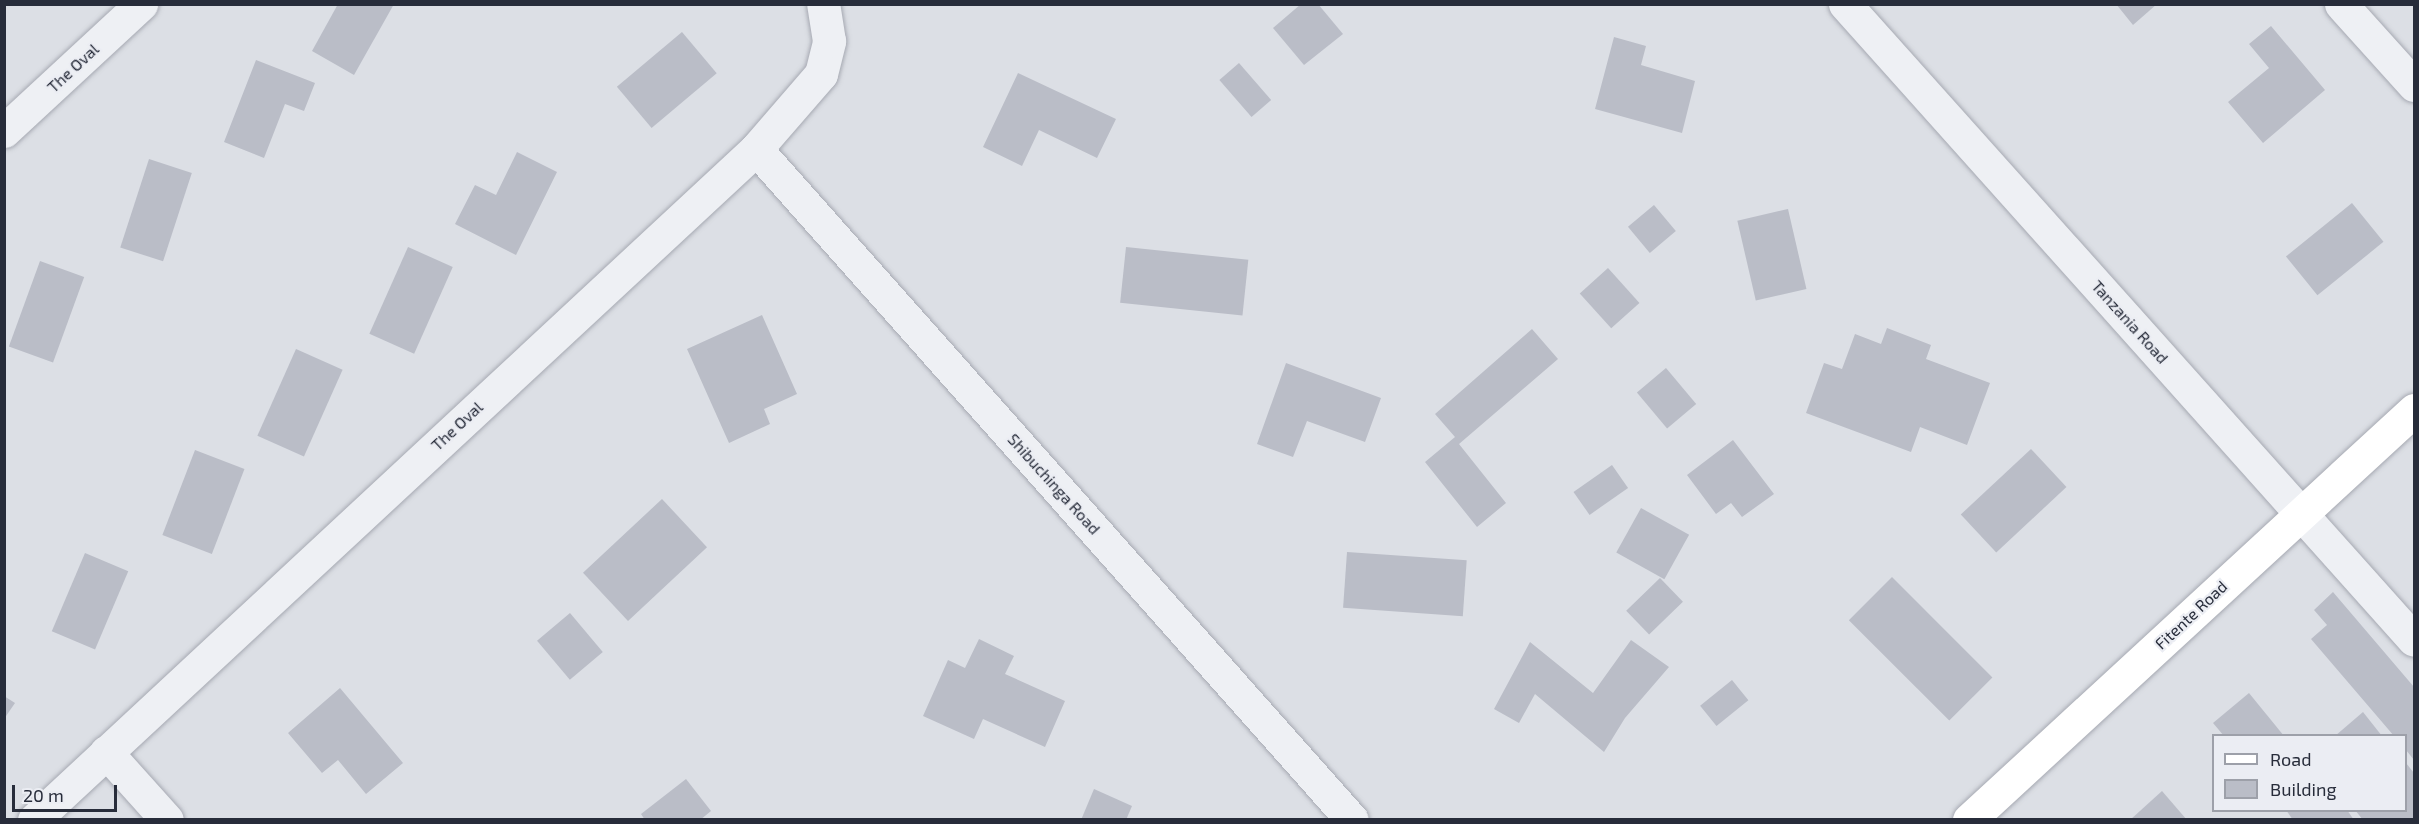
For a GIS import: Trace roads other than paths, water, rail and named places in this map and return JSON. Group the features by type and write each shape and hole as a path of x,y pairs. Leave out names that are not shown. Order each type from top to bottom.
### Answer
{"main road":[{"name":"Fitente Road","path":"1969,819 2415,410"}],"street":[{"name":"The Oval","path":"4,131 141,4"},
{"name":"The Oval","path":"34,819 756,149 821,74 829,41 823,4"},
{"name":"Tanzania Road","path":"1845,4 2415,640"},
{"path":"2341,4 2415,85"},
{"name":"Shibuchinga Road","path":"756,149 1352,819"},
{"path":"106,752 167,819"}]}
